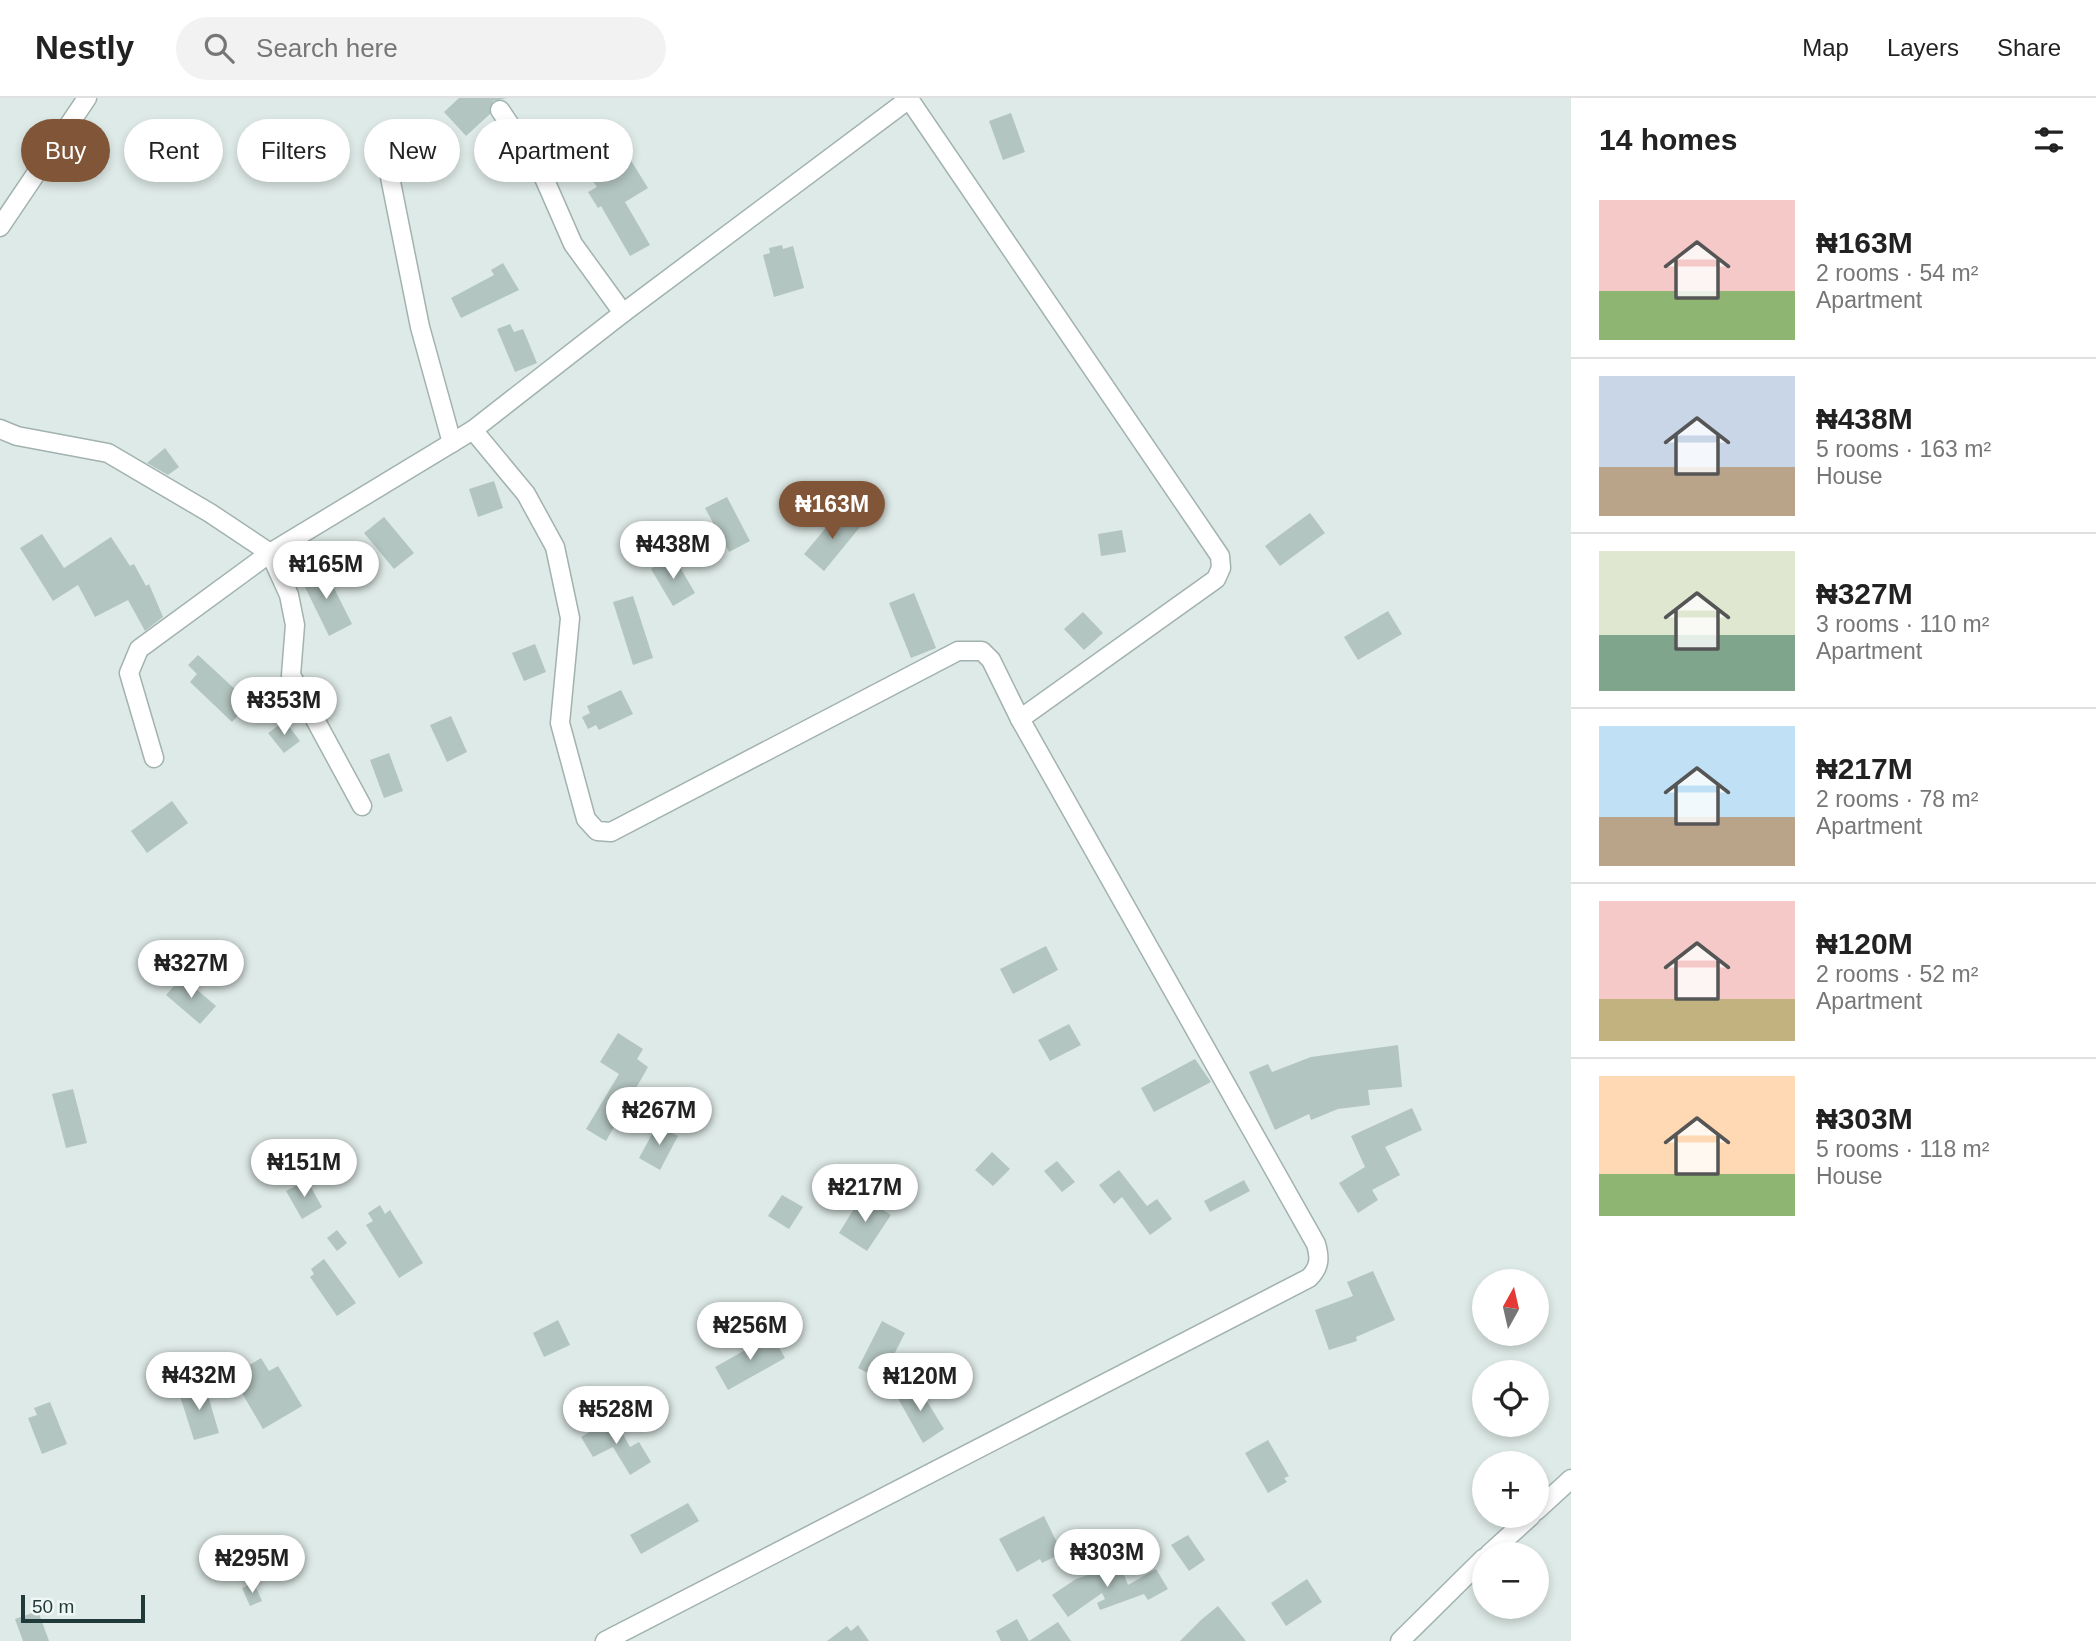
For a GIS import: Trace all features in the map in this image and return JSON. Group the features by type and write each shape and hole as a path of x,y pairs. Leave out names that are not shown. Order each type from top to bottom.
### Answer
{"street":[{"path":"0,227 87,98"},
{"path":"153,758 129,673 132,660 139,649 270,553 473,430 623,313 909,98 1220,556 1221,568 1216,579 1020,719"},
{"path":"500,110 541,172 573,244 623,313"},
{"path":"391,182 420,327 452,443"},
{"path":"0,429 17,436 108,453 210,513 270,553 289,595 295,625 291,676 362,806"},
{"path":"473,430 526,494 555,547 570,618 560,723 586,818 597,831 611,832 958,651 982,651 991,660 1020,719 1316,1244 1320,1257 1317,1271 1297,1284 605,1641"},
{"path":"1549,1499 1571,1479"},
{"path":"1502,1542 1518,1528"},
{"path":"1400,1641 1472,1570"}],"building":[{"path":"459,98 507,98 493,101 490,114 485,119 474,119 474,129 466,136 460,129 460,119 450,119 444,112"},
{"path":"1011,113 1025,152 1003,160 989,121"},
{"path":"633,164 648,188 625,202 650,245 630,256 601,206 598,208 588,192 597,187 594,182 633,182"},
{"path":"782,245 783,249 793,246 804,288 774,297 763,255 770,253 769,248"},
{"path":"503,263 519,290 461,318 451,298 494,275 491,270"},
{"path":"510,324 514,332 523,329 537,363 515,372 497,329"},
{"path":"165,448 179,467 168,475 147,463"},
{"path":"494,481 503,508 478,517 469,489"},
{"path":"727,497 750,541 729,552 705,508"},
{"path":"840,511 860,527 824,571 804,554"},
{"path":"1310,513 1325,533 1280,566 1265,546"},
{"path":"384,517 414,553 394,569 364,533"},
{"path":"1122,530 1126,552 1101,556 1098,534"},
{"path":"42,534 64,568 111,537 130,566 134,564 146,586 149,584 163,617 145,631 128,600 95,617 78,585 53,601 20,548"},
{"path":"673,555 695,593 673,606 651,569"},
{"path":"322,564 352,624 329,636 302,581 309,578 306,572"},
{"path":"914,593 936,648 911,658 889,603"},
{"path":"633,596 653,658 633,665 613,602"},
{"path":"1388,611 1402,634 1358,660 1344,637"},
{"path":"1083,612 1103,633 1084,650 1064,629"},
{"path":"535,644 546,672 524,681 512,653"},
{"path":"198,655 250,703 232,722 190,682 197,674 188,665"},
{"path":"621,690 633,714 599,730 596,725 588,729 582,717 590,713 587,706"},
{"path":"451,716 467,752 447,762 430,725"},
{"path":"285,721 300,741 284,753 268,733"},
{"path":"389,753 403,791 384,798 370,760"},
{"path":"172,801 188,823 147,853 131,831"},
{"path":"1046,946 1058,970 1013,994 1000,969"},
{"path":"182,977 216,1006 200,1024 166,995"},
{"path":"1069,1024 1081,1045 1050,1061 1038,1040"},
{"path":"618,1033 643,1049 637,1059 648,1067 606,1141 586,1129 619,1074 600,1062"},
{"path":"1398,1045 1402,1087 1368,1090 1370,1105 1338,1109 1311,1120 1309,1114 1275,1130 1249,1072 1268,1064 1272,1072 1311,1057"},
{"path":"1195,1059 1211,1082 1154,1112 1141,1088"},
{"path":"73,1089 87,1143 66,1148 52,1094"},
{"path":"1412,1108 1422,1130 1385,1147 1400,1175 1372,1190 1378,1200 1358,1213 1339,1183 1365,1167 1351,1136"},
{"path":"657,1125 678,1136 660,1170 639,1158"},
{"path":"992,1152 1010,1169 993,1186 975,1170"},
{"path":"1057,1161 1075,1182 1062,1192 1044,1171"},
{"path":"1119,1170 1147,1206 1157,1199 1172,1219 1150,1235 1122,1197 1114,1204 1099,1185"},
{"path":"307,1180 322,1207 302,1219 286,1191"},
{"path":"1244,1180 1250,1191 1210,1212 1204,1201"},
{"path":"782,1195 803,1207 789,1229 768,1216"},
{"path":"862,1196 891,1215 867,1251 839,1233"},
{"path":"380,1205 385,1214 390,1210 423,1263 399,1278 366,1225 373,1221 368,1213"},
{"path":"337,1230 347,1243 337,1251 327,1238"},
{"path":"324,1259 356,1303 337,1316 310,1277 314,1274 311,1269"},
{"path":"1373,1271 1395,1320 1356,1337 1357,1341 1329,1350 1315,1310 1353,1296 1347,1282"},
{"path":"558,1320 570,1345 544,1357 533,1333"},
{"path":"882,1321 905,1333 881,1380 858,1368"},
{"path":"772,1335 785,1358 728,1390 715,1367"},
{"path":"261,1358 269,1371 278,1366 302,1406 263,1429 232,1376"},
{"path":"204,1382 219,1433 194,1440 180,1396 190,1393 188,1387"},
{"path":"915,1382 944,1429 923,1443 896,1395"},
{"path":"50,1402 67,1444 42,1454 28,1418 37,1415 34,1408"},
{"path":"614,1418 630,1447 639,1442 651,1462 630,1475 613,1447 593,1457 581,1437"},
{"path":"1268,1440 1289,1476 1284,1478 1287,1482 1268,1493 1245,1453"},
{"path":"688,1503 699,1521 641,1554 630,1535"},
{"path":"1044,1516 1062,1553 1042,1563 1040,1559 1017,1572 999,1539"},
{"path":"1188,1535 1205,1560 1189,1571 1171,1545"},
{"path":"1120,1564 1128,1585 1156,1569 1168,1589 1148,1600 1144,1594 1100,1610 1097,1603 1105,1599 1102,1593 1068,1617 1052,1595 1076,1579"},
{"path":"1307,1579 1322,1602 1286,1626 1271,1603"},
{"path":"254,1583 262,1601 250,1606 242,1588"},
{"path":"1218,1606 1246,1641 1180,1641 1201,1620"},
{"path":"38,1611 49,1641 23,1641 15,1619"},
{"path":"1017,1619 1029,1641 1001,1641 996,1631"},
{"path":"1058,1622 1071,1641 1029,1641"},
{"path":"858,1625 869,1641 827,1641 847,1626 851,1631"}]}
